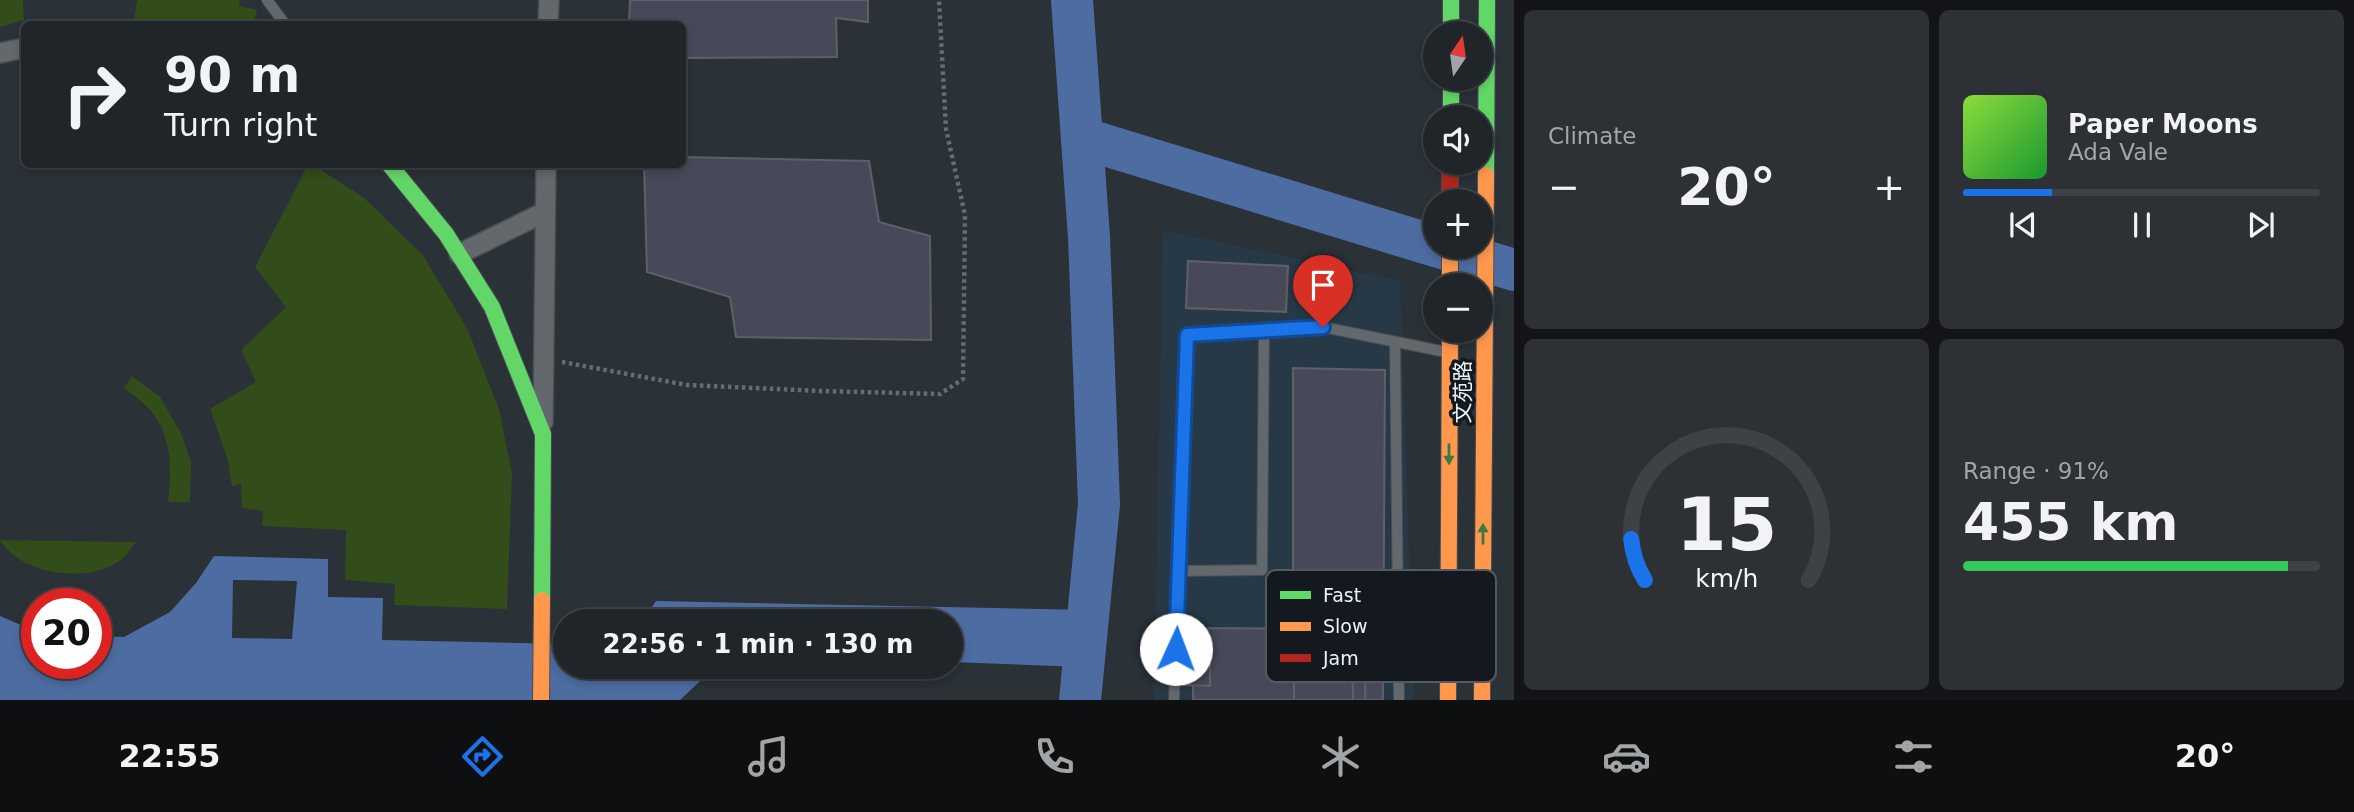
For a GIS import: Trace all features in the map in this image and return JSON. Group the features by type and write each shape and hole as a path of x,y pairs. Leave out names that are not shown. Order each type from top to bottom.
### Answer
{"main road":[{"path":"1451,0 1451,21"},
{"name":"文苑路","path":"1483,570 1487,0"},
{"path":"393,168 446,234 492,307 543,434 541,700"},
{"name":"文苑路","path":"1449,570 1450,343"},
{"name":"文苑路","path":"1448,682 1448,700"},
{"name":"文苑路","path":"1482,682 1482,700"}],"street":[{"path":"548,0 548,21"},
{"path":"0,53 21,49"},
{"path":"543,434 546,168"},
{"path":"458,254 545,212"}],"lane":[{"path":"267,0 283,21"},
{"path":"1174,700 1187,335 1323,327 1395,342 1423,341"},
{"path":"1179,571 1262,570 1264,331"},
{"path":"1395,342 1398,570"},
{"path":"1399,682 1399,700"}],"path":[{"path":"544,359 687,385 940,394 963,379 965,215 946,129 939,0"}],"shaded area":[{"path":"1163,230 1400,281 1410,570 1266,570 1266,682 1413,682 1414,700 1154,700"}],"green space":[{"path":"0,0 23,0 24,20 0,27"},
{"path":"137,0 240,0 239,6 257,10 254,21 134,21"},
{"path":"306,168 318,168 363,197 422,254 467,328 499,409 512,474 507,609 394,605 395,584 345,580 346,530 262,526 263,511 242,508 241,484 232,486 227,457 210,409 256,382 241,350 286,307 255,267"},
{"path":"132,376 160,397 181,433 191,462 190,502 168,502 170,466 163,431 150,410 124,388"},
{"path":"0,540 136,542 122,559 108,567 75,574 39,568 23,561 10,552"}],"water":[{"path":"214,556 328,559 328,597 383,598 382,640 553,644 553,679 702,679 680,700 0,700 0,616 21,625 21,679 112,679 112,637 124,637 170,612 196,583","holes":["233,580 297,581 292,639 232,638"]},
{"path":"656,601 1088,610 1083,667 963,662 963,609 650,609"}],"building":[{"path":"630,0 868,0 868,22 836,18 837,57 686,58 686,21 629,21"},
{"path":"686,157 869,161 879,222 930,236 931,340 736,337 730,297 647,272 644,168 686,168"},
{"path":"1188,261 1288,266 1286,312 1186,308"},
{"path":"1293,368 1385,370 1384,570 1293,570"},
{"path":"1193,628 1266,628 1266,682 1365,682 1365,700 1193,700"},
{"path":"1183,655 1210,655 1210,686 1184,685"},
{"path":"1294,682 1353,682 1353,700 1294,700"},
{"path":"1365,682 1383,682 1383,700 1365,700"}],"waterway":[{"path":"1072,0 1089,237 1099,504 1080,700"},
{"path":"1082,138 1423,242"},
{"path":"1478,259 1514,270"}],"traffic: fast":[{"path":"1451,0 1451,21"},
{"path":"1486,105 1487,0"},
{"path":"1451,91 1451,105"},
{"path":"392,168 446,234 492,307 543,434 542,600"}],"traffic: slow":[{"path":"1483,570 1486,175"},
{"path":"1450,259 1450,273"},
{"path":"1449,570 1450,343"},
{"path":"541,700 542,600"},
{"path":"1448,682 1448,700"},
{"path":"1482,682 1482,700"}],"traffic: jam":[{"path":"1450,175 1450,189"}],"route":[{"path":"1176,649 1187,335 1323,327"}]}
